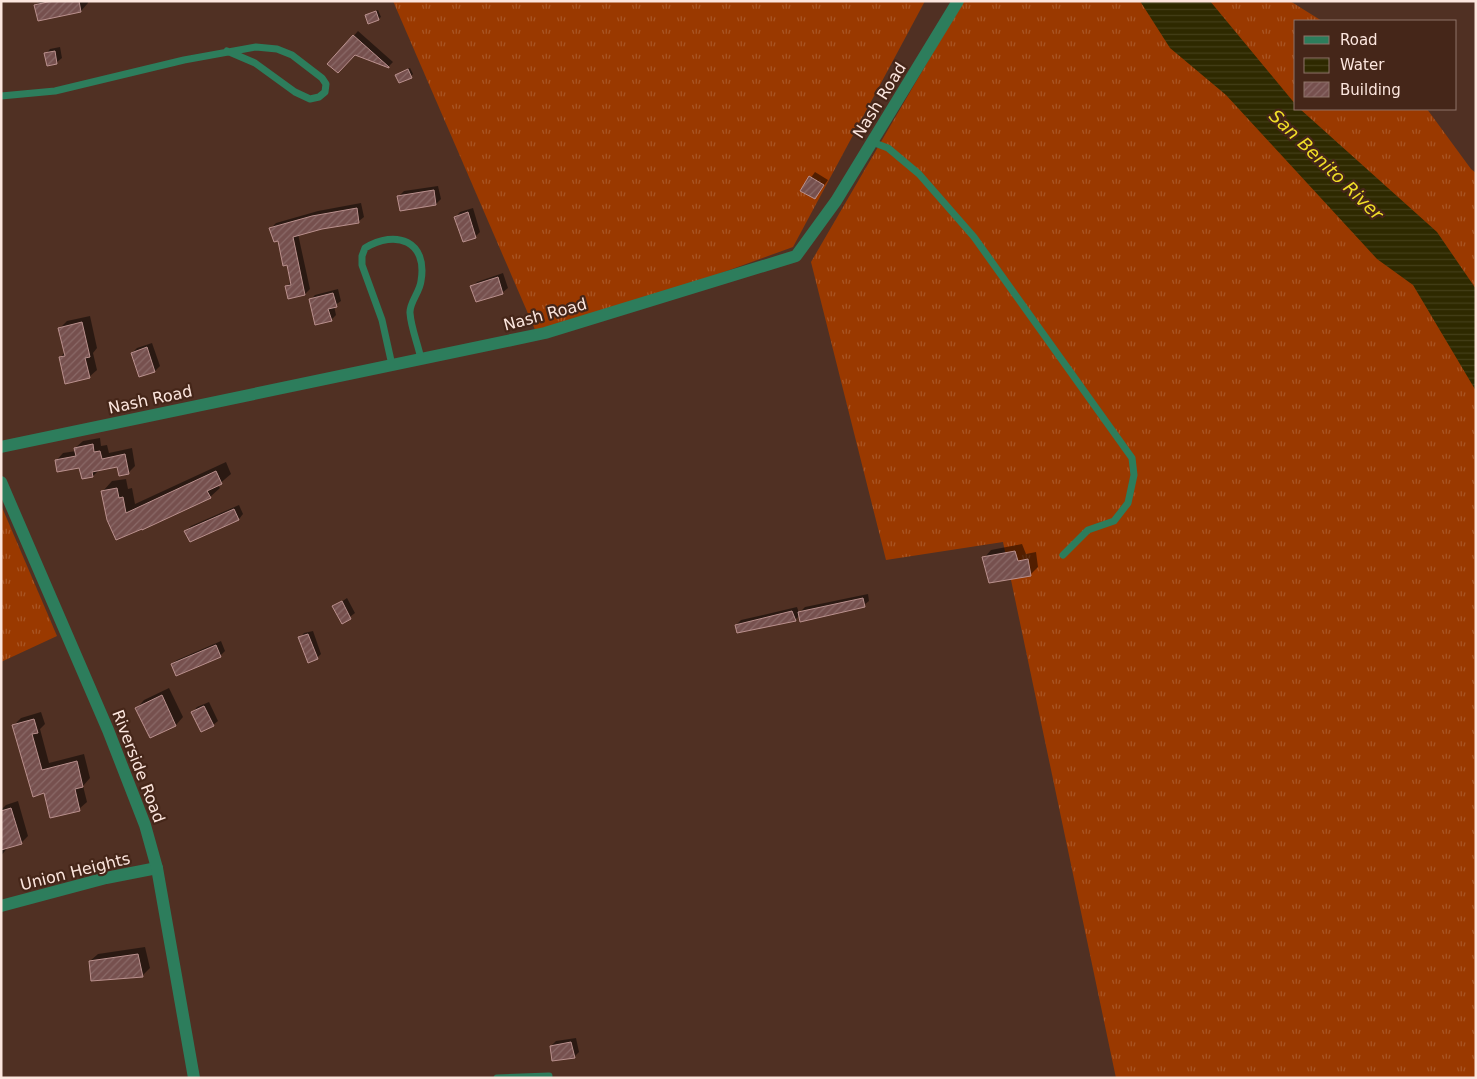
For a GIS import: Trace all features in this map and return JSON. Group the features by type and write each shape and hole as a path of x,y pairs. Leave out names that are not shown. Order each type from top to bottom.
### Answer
{"street":[{"name":"Nash Road","path":"1,447 545,332 796,256 836,201 958,1"},
{"name":"Riverside Road","path":"1,482 132,789 145,825 157,868 194,1078"},
{"name":"Union Heights","path":"1,906 106,878 157,868"}],"lane":[{"path":"1,96 55,91 227,51 256,47 276,49 292,55 322,78 326,84 325,92 319,97 310,99 295,92 255,62 227,51"},
{"path":"872,142 888,148 919,174 974,237 1132,458 1134,475 1128,503 1114,521 1088,530 1063,555"},
{"path":"392,365 382,320 362,265 362,256 365,248 381,240 396,238 408,242 421,259 423,268 421,282 410,312 421,359"},
{"path":"497,1078 549,1076"}],"green space":[{"path":"393,1 925,1 793,247 539,339"},
{"path":"963,1 1290,1 1320,20 1294,20 1294,110 1428,110 1471,169 1476,173 1476,1078 1116,1078 1003,542 886,560 811,262"},
{"path":"1,505 57,636 1,662"}],"water":[{"name":"San Benito River","path":"1140,1 1210,1 1294,103 1294,110 1301,110 1437,232 1476,289 1476,391 1413,285 1377,259 1226,95 1170,48"}],"building":[{"path":"52,1 79,1 81,12 38,21 34,5"},
{"path":"376,11 379,20 368,24 365,15"},
{"path":"353,35 389,68 355,55 338,73 327,64"},
{"path":"55,51 57,64 47,66 44,53"},
{"path":"408,69 412,78 399,83 395,75"},
{"path":"809,176 824,185 815,199 800,191"},
{"path":"434,190 436,205 400,211 397,196"},
{"path":"357,208 359,223 322,229 293,237 305,295 288,299 285,286 291,285 287,265 283,266 278,241 274,242 269,228 312,216"},
{"path":"468,212 476,238 463,242 454,217"},
{"path":"498,277 503,294 476,302 470,286"},
{"path":"333,293 337,307 328,309 332,321 315,325 309,299"},
{"path":"82,322 90,357 85,358 90,378 65,384 59,357 65,356 58,328"},
{"path":"147,347 155,372 139,377 131,353"},
{"path":"93,444 94,452 100,451 102,459 125,454 129,474 119,476 117,467 92,472 93,477 82,479 79,468 57,472 55,460 76,456 74,448"},
{"path":"216,471 222,484 207,491 211,498 116,540 107,520 101,491 117,488 119,498 123,497 126,513"},
{"path":"234,509 239,520 190,542 184,531"},
{"path":"1015,551 1018,561 1028,559 1031,576 989,583 982,557"},
{"path":"863,598 865,607 800,622 798,612"},
{"path":"342,601 351,619 342,624 332,606"},
{"path":"792,611 796,621 737,633 735,625"},
{"path":"308,634 318,659 308,663 298,637"},
{"path":"216,645 221,657 176,676 171,664"},
{"path":"162,695 176,726 150,738 135,708"},
{"path":"204,706 214,726 201,732 191,712"},
{"path":"34,719 38,733 32,734 42,770 77,761 83,787 75,789 80,811 50,818 44,793 33,797 12,725"},
{"path":"11,808 22,844 1,850 1,811"},
{"path":"138,954 143,977 91,981 89,961"},
{"path":"571,1042 575,1058 552,1061 550,1046"}]}
